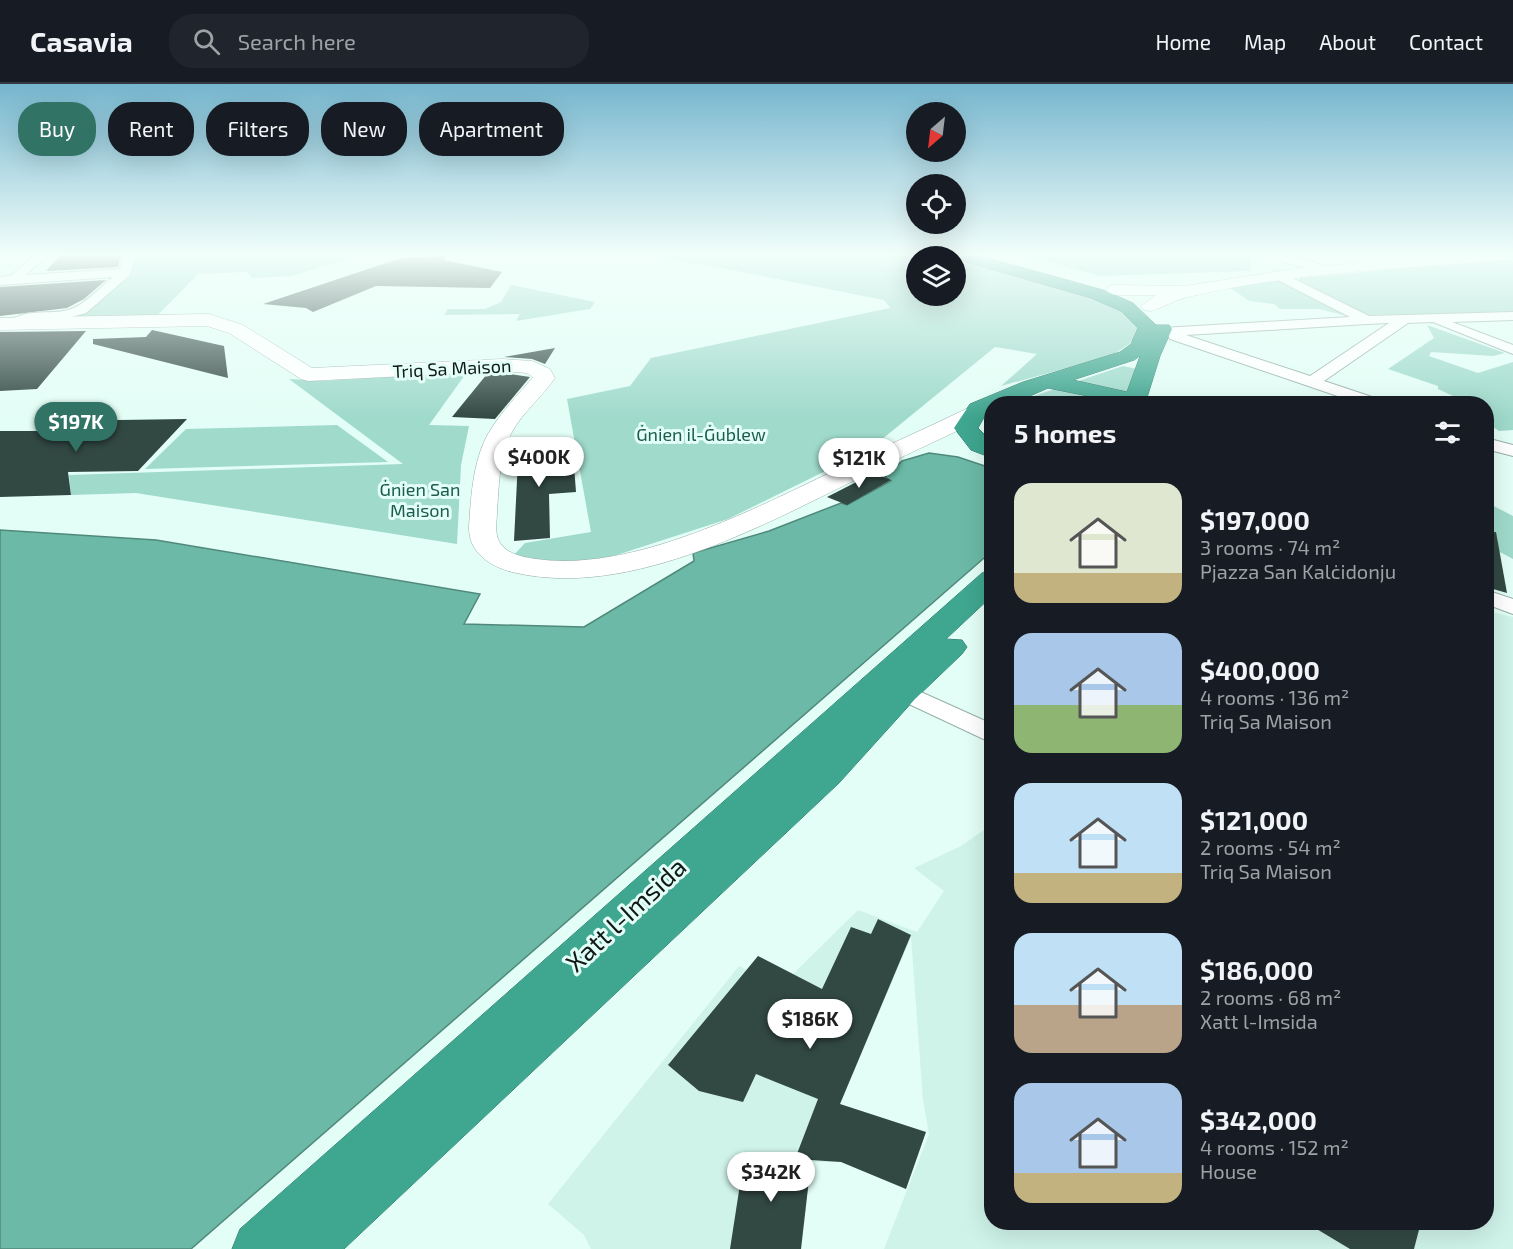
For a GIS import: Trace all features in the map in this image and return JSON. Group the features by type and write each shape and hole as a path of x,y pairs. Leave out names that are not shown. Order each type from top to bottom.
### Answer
{"highway":[{"path":"1014,396 1115,362 1139,346 1148,327 1129,309"},
{"path":"1137,396 1150,356 1162,332 1158,313 1154,309"},
{"path":"1045,384 1091,389 1118,396"},
{"path":"984,409 966,428 970,437 984,447"},
{"name":"Xatt l-Imsida","path":"260,1249 984,586"},
{"name":"Xatt l-Imsida","path":"303,1249 826,774 903,693 984,617"}],"street":[{"path":"7,324 22,319 67,315 82,309"},
{"path":"1346,309 1367,320"},
{"path":"1162,332 1367,320 1513,316"},
{"path":"1429,318 1513,350"},
{"path":"1312,382 1405,319"},
{"name":"Triq Sa Maison","path":"7,324 209,320 236,329 308,375 502,366 532,367 543,372 544,378 497,437 490,458 482,530 484,544 493,554 537,571 560,572 608,565 671,549 748,521 909,446"},
{"path":"1162,332 1354,396"},
{"path":"909,446 984,408"},
{"path":"909,446 938,444 984,450"},
{"path":"1494,446 1513,451"},
{"path":"1494,599 1513,607"},
{"path":"903,693 984,731"}],"shaded area":[{"path":"929,453 958,457 984,466 984,558 191,1249 0,1249 0,530 156,540 480,594 464,624 584,627 694,561 693,553 769,531 841,503 847,505 891,481 885,477 902,461"},
{"path":"1494,613 1513,617 1513,1249 884,1249 929,1134 923,1100 911,937 840,1104 926,1132 906,1189 841,1162 811,1162 801,1249 591,1249 584,1235 548,1204 739,966 747,970 758,956 793,974 858,910 917,932 944,891 914,868 961,846 984,830 984,1230 1494,1230"}],"green space":[{"path":"87,309 163,309 155,318 72,317 81,315"},
{"path":"448,309 588,309 516,321 520,314 444,315"},
{"name":"Ġnien il-Ġublew","path":"883,309 1121,309 1143,329 1129,344 1111,356 1001,386 1037,354 995,347 870,449 728,519 589,564 556,564 513,556 525,543 591,532 567,399 630,386 651,358"},
{"path":"1320,309 1336,309 1351,317"},
{"path":"1353,309 1513,309 1513,313 1364,315"},
{"path":"1427,325 1505,353 1493,356 1431,352 1429,356 1478,373 1513,362 1513,430 1499,431 1494,428 1494,396 1453,396 1438,389 1438,386 1388,369 1434,338"},
{"path":"1123,366 1137,369 1126,396 1034,396"},
{"name":"Ġnien San Maison","path":"467,372 429,425 469,426 461,465 457,544 136,493 71,495 69,475 403,464 289,379 322,381"},
{"path":"337,425 388,462 145,469 186,429"},
{"path":"1494,506 1513,516 1513,559 1494,551"}],"building":[{"path":"0,309 56,309 0,316"},
{"path":"152,330 224,346 228,378 93,344 93,339 146,337"},
{"path":"86,331 37,389 0,391 0,332"},
{"path":"555,348 545,364 532,359 504,357"},
{"path":"502,373 530,377 495,419 452,417 487,374"},
{"path":"187,419 138,471 68,472 71,495 0,497 0,431 39,431 51,421"},
{"path":"543,438 543,455 573,453 576,492 549,494 550,538 514,541 519,440"},
{"path":"874,473 891,480 847,505 827,497"},
{"path":"1494,532 1496,532 1507,593 1494,589"},
{"path":"878,919 911,935 840,1104 926,1132 906,1189 841,1162 795,1159 818,1099 756,1074 743,1102 699,1091 668,1065 758,956 822,989 851,927 871,934"},
{"path":"745,1152 811,1162 801,1249 730,1249"},
{"path":"1318,1230 1419,1230 1414,1249 1350,1249"}]}
